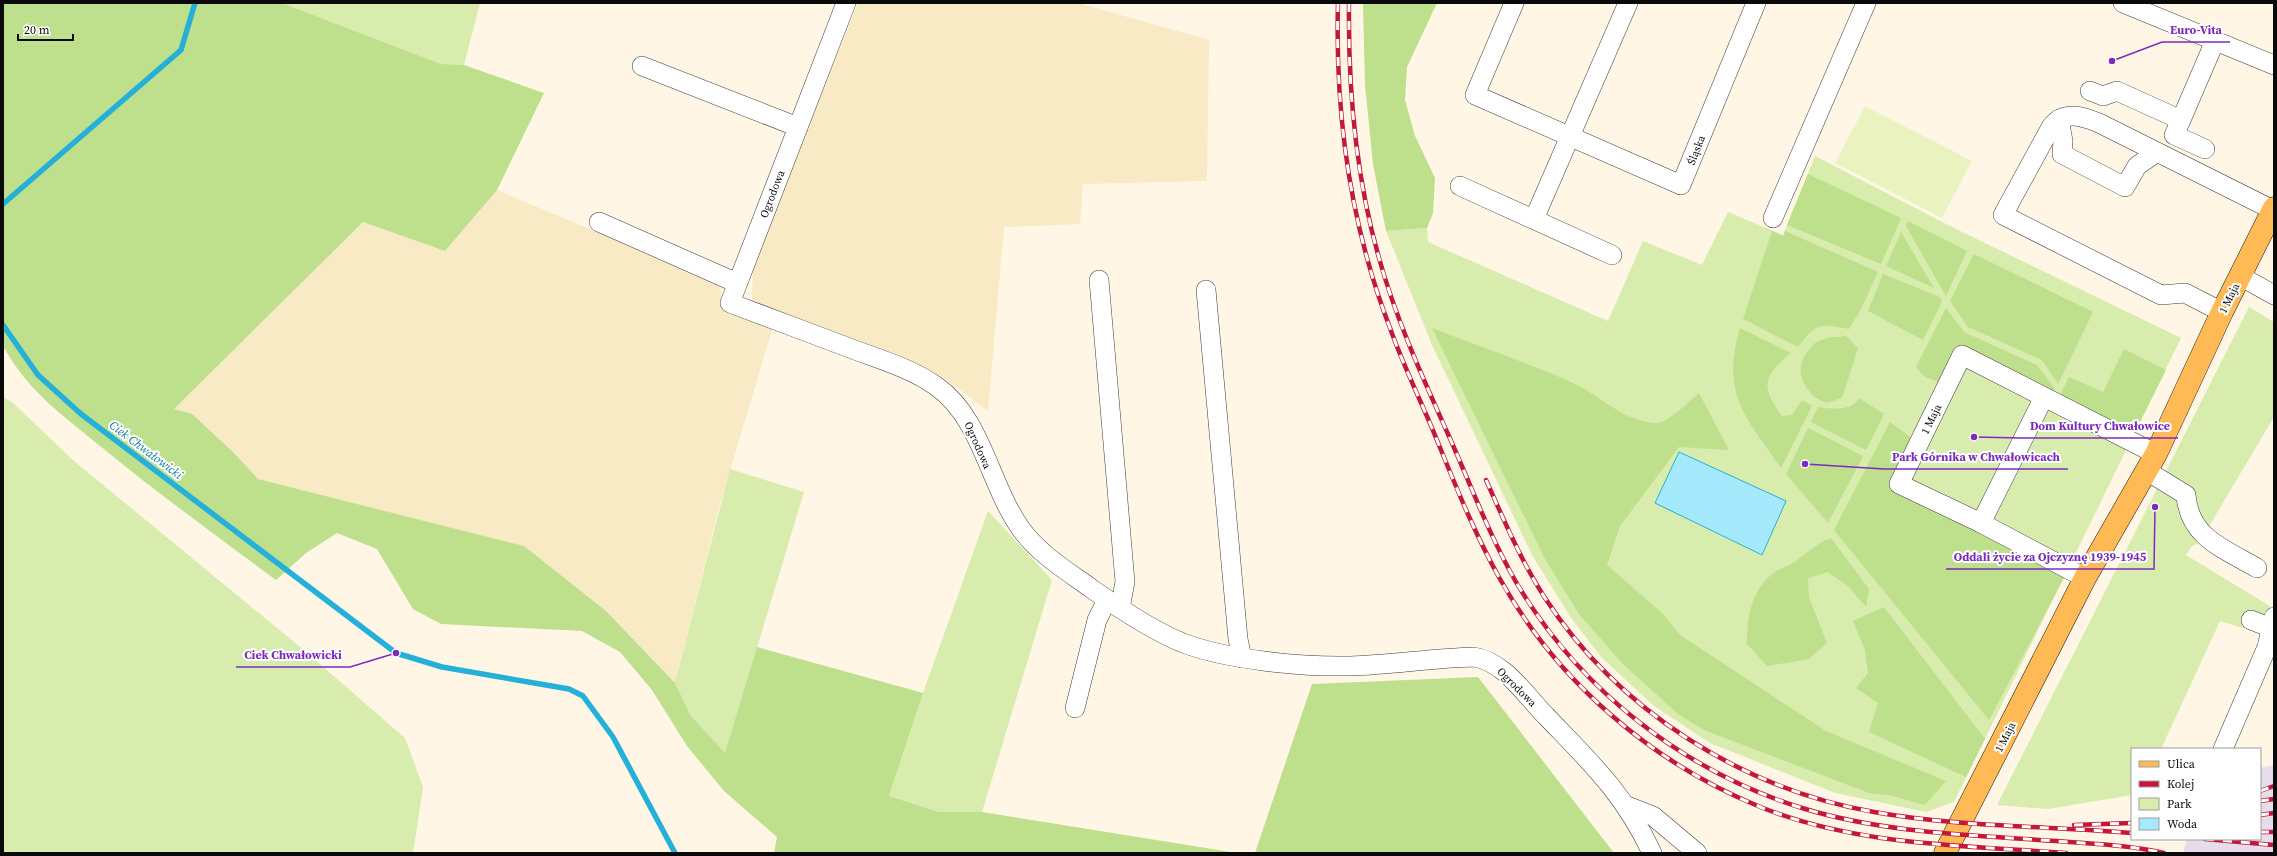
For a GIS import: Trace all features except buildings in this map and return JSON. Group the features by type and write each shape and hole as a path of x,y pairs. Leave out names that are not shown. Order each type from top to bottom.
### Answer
{"main road":[{"name":"1 Maja","path":"1945,853 2085,578 2151,462 2273,209"}],"street":[{"name":"Ogrodowa","path":"846,3 730,303 903,368 936,386 945,393 970,422 1008,509 1022,530 1048,557 1113,604 1168,636 1186,644 1242,658 1350,666 1446,658 1482,658 1497,666 1587,756 1625,805 1652,853"},
{"name":"Śląska","path":"1514,3 1475,95 1682,185 1756,3"},
{"path":"1534,219 1628,3"},
{"path":"1773,218 1866,3"},
{"path":"2126,4 2274,65"},
{"path":"2205,149 2174,135 2215,41"},
{"path":"642,66 798,127"},
{"path":"2090,91 2103,96 2117,91 2181,120"},
{"path":"2222,312 2185,293 2161,295 2003,215 2019,183 2028,173 2051,127 2059,119 2070,115 2087,118 2273,209"},
{"path":"2059,119 2063,141 2062,154 2125,187 2137,166 2157,152"},
{"path":"1460,186 1612,255"},
{"path":"599,222 737,283"},
{"path":"2240,276 2274,295"},
{"path":"1075,708 1097,620 1113,604 1125,582 1099,280"},
{"path":"1206,290 1225,510 1238,639 1242,658"},
{"name":"1 Maja","path":"2085,578 1981,523 1899,484 1962,355 2044,397 2151,462"},
{"path":"1981,523 2044,397"},
{"path":"2151,462 2186,495 2190,516 2202,536 2257,568"},
{"path":"2223,748 2267,647 2273,623 2251,620"},
{"path":"1625,805 1653,816 1697,853"}],"shaded area":[{"path":"858,3 1078,3 1209,40 1207,181 1083,184 1080,224 1004,227 988,411 943,377 752,300 753,264"},
{"path":"497,190 720,284 723,309 772,330 720,504 675,683 606,611 524,546 258,479 235,454 173,410 363,222 445,251"},
{"path":"2274,765 2274,853 2183,853 2187,840 2261,840 2261,768"}],"green space":[{"path":"3,3 282,3 441,64 464,65 544,93 497,190 445,251 363,222 174,409 192,414 235,454 258,479 524,546 606,611 675,683 691,716 725,753 757,647 923,693 889,796 939,812 982,812 1237,853 774,853 777,837 724,791 687,746 652,690 620,652 582,631 441,624 413,609 377,549 337,533 306,553 276,580 143,481 46,401 13,362 3,346"},
{"path":"282,3 480,3 464,65 441,64"},
{"path":"1363,3 1437,3 1407,67 1405,100 1415,136 1435,178 1433,213 1427,228 1386,231 1373,164 1365,85"},
{"path":"1865,106 1972,161 1942,218 1835,163"},
{"path":"1815,156 1950,226 2181,338 1954,802 1926,812 1835,793 1710,743 1654,706 1602,658 1571,618 1532,555 1432,345 1386,231 1427,228 1428,242 1608,321 1643,241 1702,265 1728,212 1783,235"},
{"path":"1808,174 1901,218 1881,264 1787,225"},
{"path":"1908,221 1967,251 1946,296 1906,226"},
{"path":"1772,231 1783,236 1785,231 1878,272 1861,309 1849,329 1831,326 1819,327 1809,333 1798,347 1743,319"},
{"path":"1901,232 1934,288 1886,266"},
{"path":"1974,254 2093,312 2058,384 2042,360 1968,327 1950,301"},
{"path":"1883,274 1940,297 1942,302 1923,340 1868,311"},
{"path":"2249,307 2274,322 2274,417 2199,543 2192,546 2186,555 2270,606 2263,634 2220,621 2161,748 2131,748 2131,795 2048,809 1997,805"},
{"path":"1946,308 1964,332 2037,365 2055,389 2051,396 1960,351 1944,384 1925,377 1916,367"},
{"path":"1432,328 1571,382 1623,413 1646,422 1658,423 1668,419 1699,393 1729,450 1679,447 1620,526 1607,565 1663,614 1680,635 1826,731 1946,781 1925,805 1889,795 1869,793 1704,730 1678,714 1622,663 1579,614 1544,557"},
{"path":"1740,328 1791,353 1775,368 1770,375 1768,382 1770,397 1782,416 1792,415 1802,400 1812,406 1781,468 1747,418 1740,404 1735,388 1733,371 1735,351"},
{"path":"1846,336 1858,348 1842,398 1827,403 1819,400 1807,389 1801,375 1801,367 1807,352 1815,343 1824,339"},
{"path":"2124,349 2166,370 2132,438 2058,399 2069,377 2103,392"},
{"path":"3,397 12,402 74,461 299,646 405,738 423,787 413,853 3,853"},
{"path":"1859,398 1884,414 1866,450 1811,422 1818,407 1835,409 1846,408 1851,406"},
{"path":"1890,422 1914,440 1893,484 2066,574 1989,720 1834,530"},
{"path":"1808,428 1863,456 1828,523 1786,474"},
{"path":"730,469 804,492 725,754 691,716 675,683"},
{"path":"988,511 1052,580 982,812 939,812 889,796 923,693"},
{"path":"1831,538 1869,589 1866,607 1848,586 1828,572 1808,578 1809,598 1827,643 1809,659 1767,666 1747,644 1748,624 1752,604 1760,587 1775,572 1795,562 1817,545"},
{"path":"1884,607 1985,739 1966,777 1869,732 1878,703 1856,688 1868,673 1865,650 1853,621"},
{"path":"1478,677 1614,853 1255,853 1312,684"}],"water":[{"path":"1679,452 1786,501 1762,555 1655,503"}],"waterway":[{"path":"3,204 181,50 195,3"},
{"name":"Ciek Chwałowicki","path":"3,325 38,375 81,414 396,653 442,667 569,689 583,696 613,737 675,853"}],"railway":[{"path":"1338,3 1339,86 1348,168 1355,209 1376,289 1400,353 1464,505 1490,561 1523,616 1549,651 1578,684 1610,714 1644,742 1719,788 1758,806 1795,819 1833,829 1910,842 2066,853"},
{"path":"1349,3 1352,99 1364,195 1379,258 1401,325 1480,509 1506,564 1541,621 1571,657 1603,691 1638,721 1676,748 1716,772 1758,792 1802,808 1864,823 1928,832 2110,845 2164,853"},
{"path":"1486,480 1528,570 1545,598 1575,638 1609,675 1646,709 1687,738 1731,764 1777,785 1825,801 1874,812 1938,821 2131,833"},
{"path":"2261,791 2274,786"},
{"path":"2261,801 2274,799"},
{"path":"2261,815 2274,813"},
{"path":"2074,825 2131,823"},
{"path":"2261,832 2274,832"},
{"path":"2216,840 2274,845"}],"place":[{"name":"Euro-Vita","path":"2112,61"},
{"name":"Dom Kultury Chwałowice","path":"1974,437"},
{"name":"Park Górnika w Chwałowicach","path":"1805,464"},
{"name":"Oddali życie za Ojczyznę 1939-1945","path":"2155,507"},
{"name":"Ciek Chwałowicki","path":"396,653"}]}
